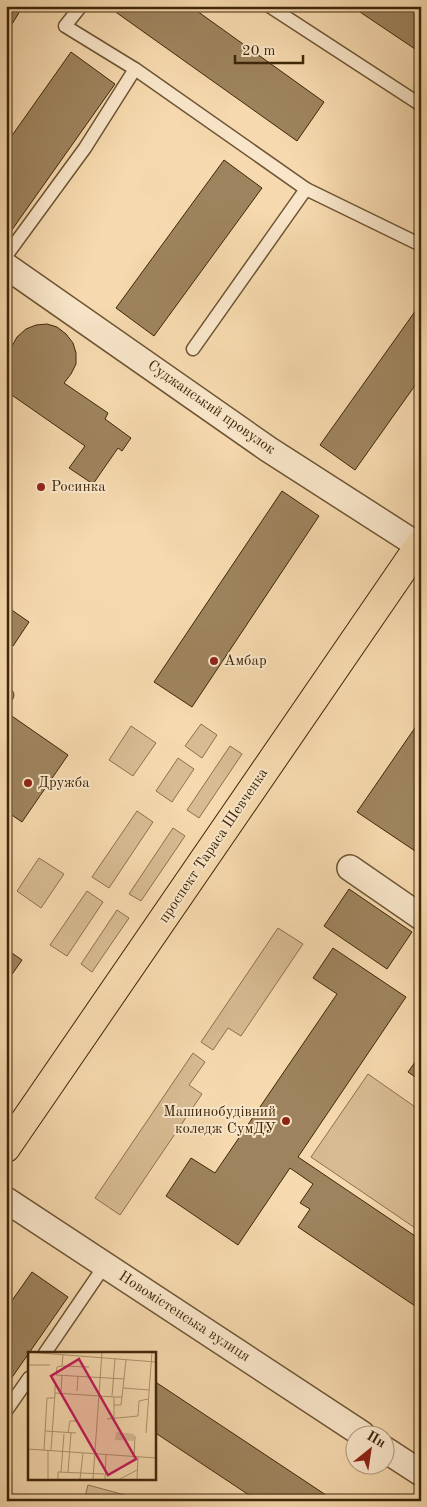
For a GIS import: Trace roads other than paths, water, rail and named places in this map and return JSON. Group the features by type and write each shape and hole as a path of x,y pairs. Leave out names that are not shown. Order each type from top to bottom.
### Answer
{"main road":[{"name":"проспект Тараса Шевченка","path":"6,1148 420,545"}],"street":[{"name":"Суджанський провулок","path":"6,266 268,449 420,545"},
{"path":"350,868 421,917"},
{"name":"Новомістенська вулиця","path":"6,1200 347,1424"},
{"path":"394,1454 419,1467"}],"lane":[{"path":"82,6 65,26 135,70 306,189 421,245"},
{"path":"269,6 421,104"},
{"path":"6,256 84,148 135,70"},
{"path":"193,349 306,189"},
{"path":"46,1352 105,1265"},
{"path":"6,1411 28,1379"}],"place":[{"name":"Росинка","path":"41,487"},
{"name":"Амбар","path":"214,661"},
{"name":"Дружба","path":"28,783"},
{"name":"Машинобудівний коледж СумДУ","path":"286,1121"}]}
